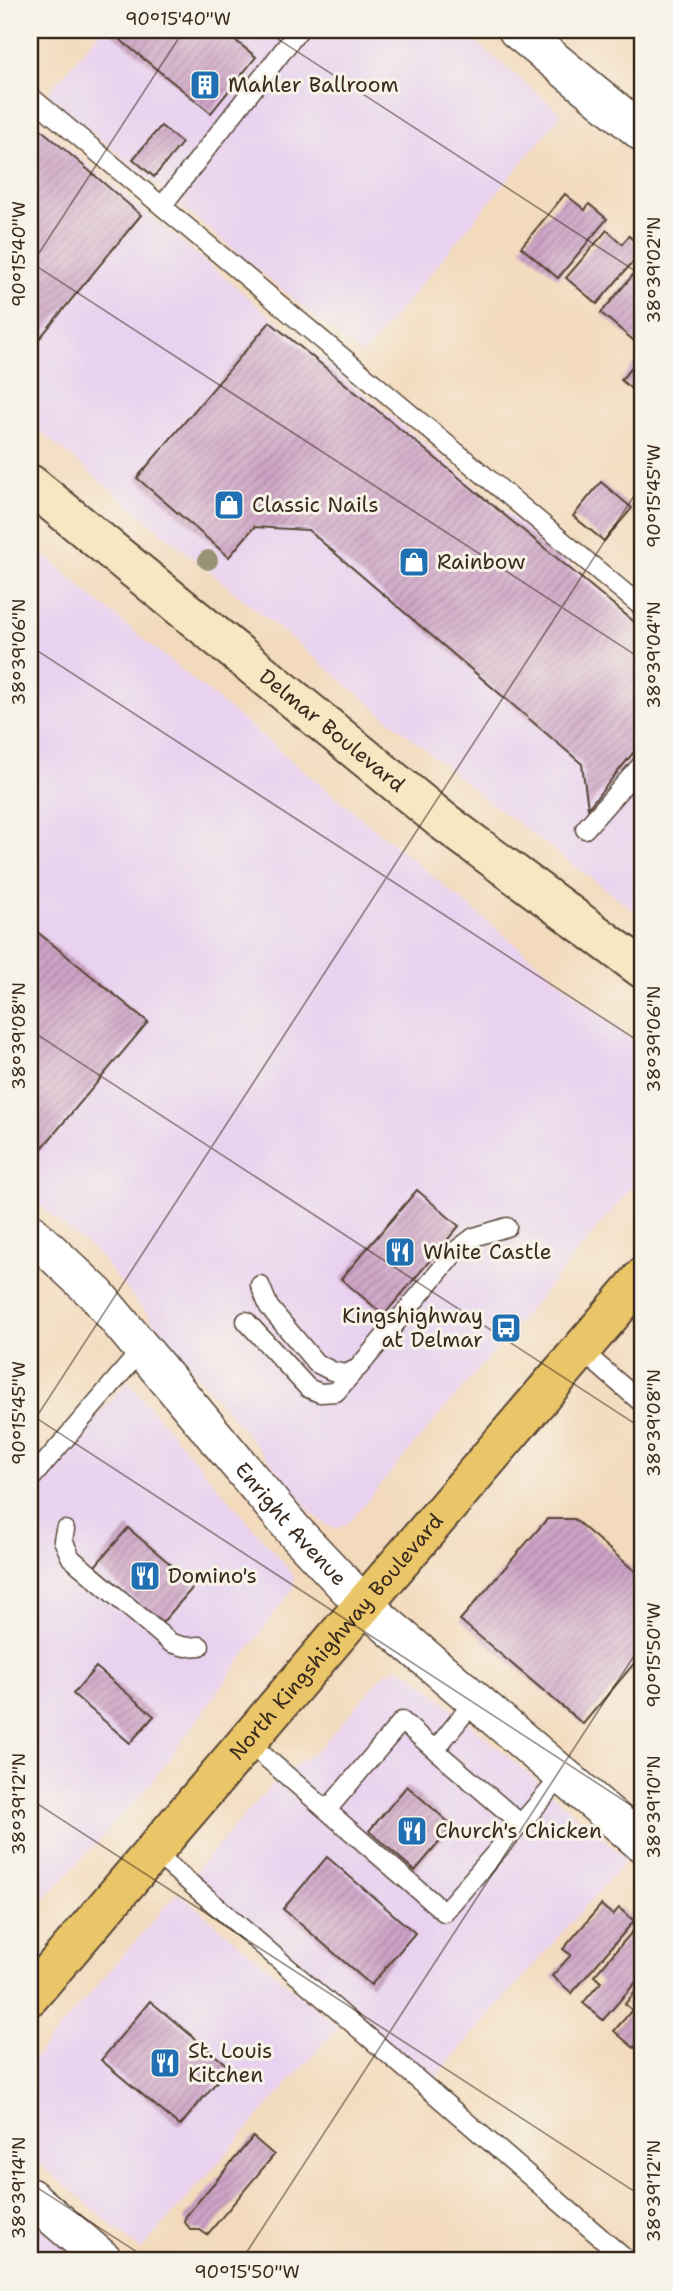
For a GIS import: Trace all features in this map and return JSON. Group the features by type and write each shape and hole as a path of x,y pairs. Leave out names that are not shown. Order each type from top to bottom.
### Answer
{"main road":[{"name":"Delmar Boulevard","path":"32,491 443,821 643,969"},
{"name":"North Kingshighway Boulevard","path":"30,1996 643,1277"}],"street":[{"path":"517,30 643,133"},
{"name":"Enright Avenue","path":"35,1236 97,1295 296,1533 365,1606 643,1844"},
{"path":"30,2197 104,2261"}],"lane":[{"path":"162,206 299,30"},
{"path":"30,96 643,608"},
{"path":"585,829 643,763"},
{"path":"246,1321 308,1388 320,1393 336,1392 458,1249 474,1237 507,1227"},
{"path":"260,1285 269,1307 316,1363 331,1371 346,1374 358,1368"},
{"path":"30,1480 143,1348"},
{"path":"581,1350 643,1404"},
{"path":"65,1530 63,1541 71,1558 171,1643 186,1647 200,1646"},
{"path":"435,1750 475,1700"},
{"path":"327,1810 402,1721 520,1823"},
{"path":"248,1742 444,1912 563,1775"},
{"path":"154,1852 628,2261"}],"shaded area":[{"path":"101,30 461,30 562,114 362,356 47,95"},
{"path":"30,116 643,625 643,917 489,802 30,423"},
{"path":"30,542 92,597 643,1049 643,1175 349,1522 337,1529 311,1512 98,1255 30,1197"},
{"path":"127,1381 285,1565 293,1575 294,1587 149,1786 30,1914 30,1494"},
{"path":"396,1668 410,1673 423,1683 627,1859 432,2081 191,1876 279,1777 319,1749 386,1673"},
{"path":"178,1892 338,2027 141,2250 30,2155 30,2063"},
{"path":"30,2217 82,2261 30,2261"}],"building":[{"name":"Mahler Ballroom","path":"108,30 243,30 235,40 256,57 211,113"},
{"path":"30,120 141,215 30,350"},
{"path":"161,126 182,143 154,177 133,159"},
{"path":"565,194 585,210 589,204 607,219 558,278 521,247"},
{"path":"607,230 622,244 629,236 643,250 597,304 566,278"},
{"path":"643,263 643,340 639,345 601,313"},
{"path":"270,322 643,629 643,741 588,808 582,764 308,530 254,527 229,557 137,478"},
{"path":"643,353 643,399 621,380"},
{"path":"601,482 632,508 604,541 573,516"},
{"path":"30,926 148,1022 33,1159 30,1156"},
{"name":"White Castle","path":"417,1190 459,1226 384,1315 341,1279"},
{"path":"547,1519 574,1519 643,1578 643,1653 583,1724 460,1620"},
{"name":"Domino's","path":"128,1528 195,1585 162,1623 95,1566"},
{"path":"96,1667 154,1716 130,1743 73,1694"},
{"path":"407,1786 453,1826 415,1871 369,1831"},
{"path":"327,1857 415,1933 371,1985 283,1909"},
{"path":"601,1905 613,1915 619,1908 634,1921 572,1993 552,1976 571,1955 563,1949"},
{"path":"632,1932 643,1941 643,1974 603,2020 583,2003 601,1982 594,1976"},
{"path":"643,1982 643,2037 634,2048 614,2031 632,2010 625,2004"},
{"name":"St. Louis Kitchen","path":"150,2001 229,2067 180,2126 101,2060"},
{"path":"253,2137 274,2155 207,2235 200,2230 191,2230 184,2221 186,2216"}],"place":[{"name":"Mahler Ballroom","path":"205,85"},
{"name":"Classic Nails","path":"229,505"},
{"name":"Rainbow","path":"414,562"},
{"name":"White Castle","path":"400,1252"},
{"name":"Kingshighway at Delmar","path":"506,1328"},
{"name":"Domino's","path":"145,1576"},
{"name":"Church's Chicken","path":"412,1831"},
{"name":"St. Louis Kitchen","path":"165,2063"}]}
